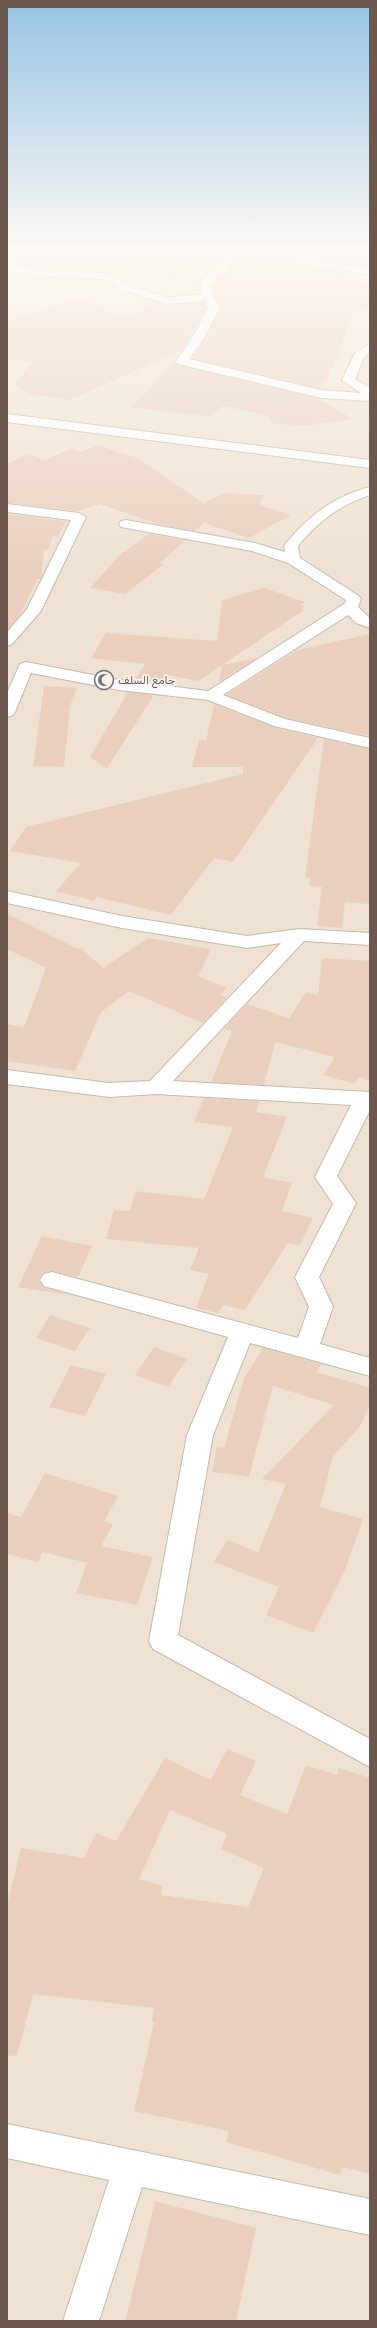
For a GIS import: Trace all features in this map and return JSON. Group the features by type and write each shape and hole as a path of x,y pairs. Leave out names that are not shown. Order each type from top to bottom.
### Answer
{"street":[{"path":"185,356 182,360 321,394 370,397"},
{"path":"359,356 348,380 370,393"},
{"path":"7,418 370,464"},
{"path":"293,560 291,546 312,521 328,508 356,495 370,492"},
{"path":"7,508 79,517 34,611 7,641"},
{"path":"126,524 255,547 293,560 354,599 350,607 211,696"},
{"path":"350,607 361,620 370,623"},
{"path":"7,654 26,667 119,684 211,696 280,723 370,743"},
{"path":"7,712 26,667"},
{"path":"7,897 122,922 247,942 299,935 370,939"},
{"path":"156,1087 299,935"},
{"path":"7,1078 109,1090 156,1087 368,1099 326,1177 345,1203 307,1277 321,1307 306,1350"},
{"path":"52,1280 242,1334 370,1367"},
{"path":"242,1334 200,1435 163,1641 370,1754"},
{"path":"7,2141 370,2217"},
{"path":"81,2321 131,2167"}],"shaded area":[{"path":"7,356 370,356 370,2321 7,2321"}],"building":[{"path":"7,356 169,356 70,400 33,395 14,386 33,361 7,361"},
{"path":"194,356 337,356 329,375 319,388 192,358"},
{"path":"175,361 178,365 318,399 353,419 303,426 270,423 273,419 268,419 269,416 223,406 210,417 131,407"},
{"path":"97,445 138,458 203,503 224,493 263,495 260,505 291,515 249,538 204,523 195,531 158,524 100,504 78,511 7,503 7,464 28,454 45,460 71,448 82,452"},
{"path":"7,514 66,521 58,537 53,536 48,550 44,549 41,577 40,579 37,579 20,615 7,630"},
{"path":"149,534 185,540 160,563 164,564 125,594 90,588 120,555"},
{"path":"264,588 305,602 300,605 304,606 301,608 304,610 198,681 168,675 162,684 135,680 145,664 91,658 106,633 217,641 222,600"},
{"path":"370,634 370,736 285,718 226,695 297,650"},
{"path":"257,658 219,682 222,665"},
{"path":"44,686 77,688 68,711 70,711 64,767 33,766"},
{"path":"128,692 154,695 107,768 90,757"},
{"path":"214,704 273,727 318,738 233,862 214,858 171,915 97,897 94,901 56,891 81,863 10,851 26,827 243,774 243,767 192,767 199,740 206,741"},
{"path":"324,739 370,749 370,904 345,902 342,928 317,926 322,887 309,886 310,878 305,877"},
{"path":"7,914 78,949 81,948 103,968 148,938 211,949 198,976 227,988 220,995 227,997 203,1023 129,991 101,1012 75,1071 7,1061 7,1024 24,1027 46,968 7,949"},
{"path":"322,958 370,961 370,1081 359,1077 355,1084 323,1075 335,1057 275,1042 264,1085 211,1082 232,1031 224,1029 247,1004 289,1018 306,992 318,995"},
{"path":"204,1098 259,1101 256,1112 287,1117 263,1177 292,1183 282,1211 313,1218 300,1245 288,1243 245,1310 222,1305 219,1313 196,1308 209,1274 190,1270 199,1248 106,1239 114,1210 130,1211 135,1191 204,1199 233,1127 194,1122"},
{"path":"42,1236 92,1246 78,1277 52,1271 44,1273 39,1279 44,1287 69,1295 18,1287"},
{"path":"50,1315 90,1328 75,1351 36,1338"},
{"path":"154,1347 187,1359 168,1387 135,1375"},
{"path":"263,1348 321,1364 317,1372 370,1388 370,1405 359,1428 333,1456 320,1507 363,1519 345,1570 313,1633 266,1615 279,1587 214,1562 227,1540 258,1552 286,1484 262,1479 334,1405 273,1386 249,1477 212,1472 217,1447 224,1448 244,1378"},
{"path":"71,1365 106,1374 85,1416 49,1407"},
{"path":"45,1473 118,1496 104,1521 113,1524 101,1546 153,1557 137,1605 76,1593 87,1563 42,1552 38,1562 7,1554 7,1513 21,1517"},
{"path":"227,1749 256,1761 240,1795 287,1814 306,1765 337,1775 339,1768 370,1778 370,2174 342,2167 340,2175 226,2142 229,2131 134,2111 154,2022 152,2021 154,2008 33,1994 17,2056 7,2055 7,1905 21,1848 84,1858 96,1833 116,1841 165,1758 211,1780","holes":["170,1810 227,1834 221,1849 264,1868 248,1907 161,1895 163,1886 139,1879"]},
{"path":"155,2201 256,2228 236,2321 125,2321"}],"place":[{"name":"جامع السلف","path":"104,680"}]}
